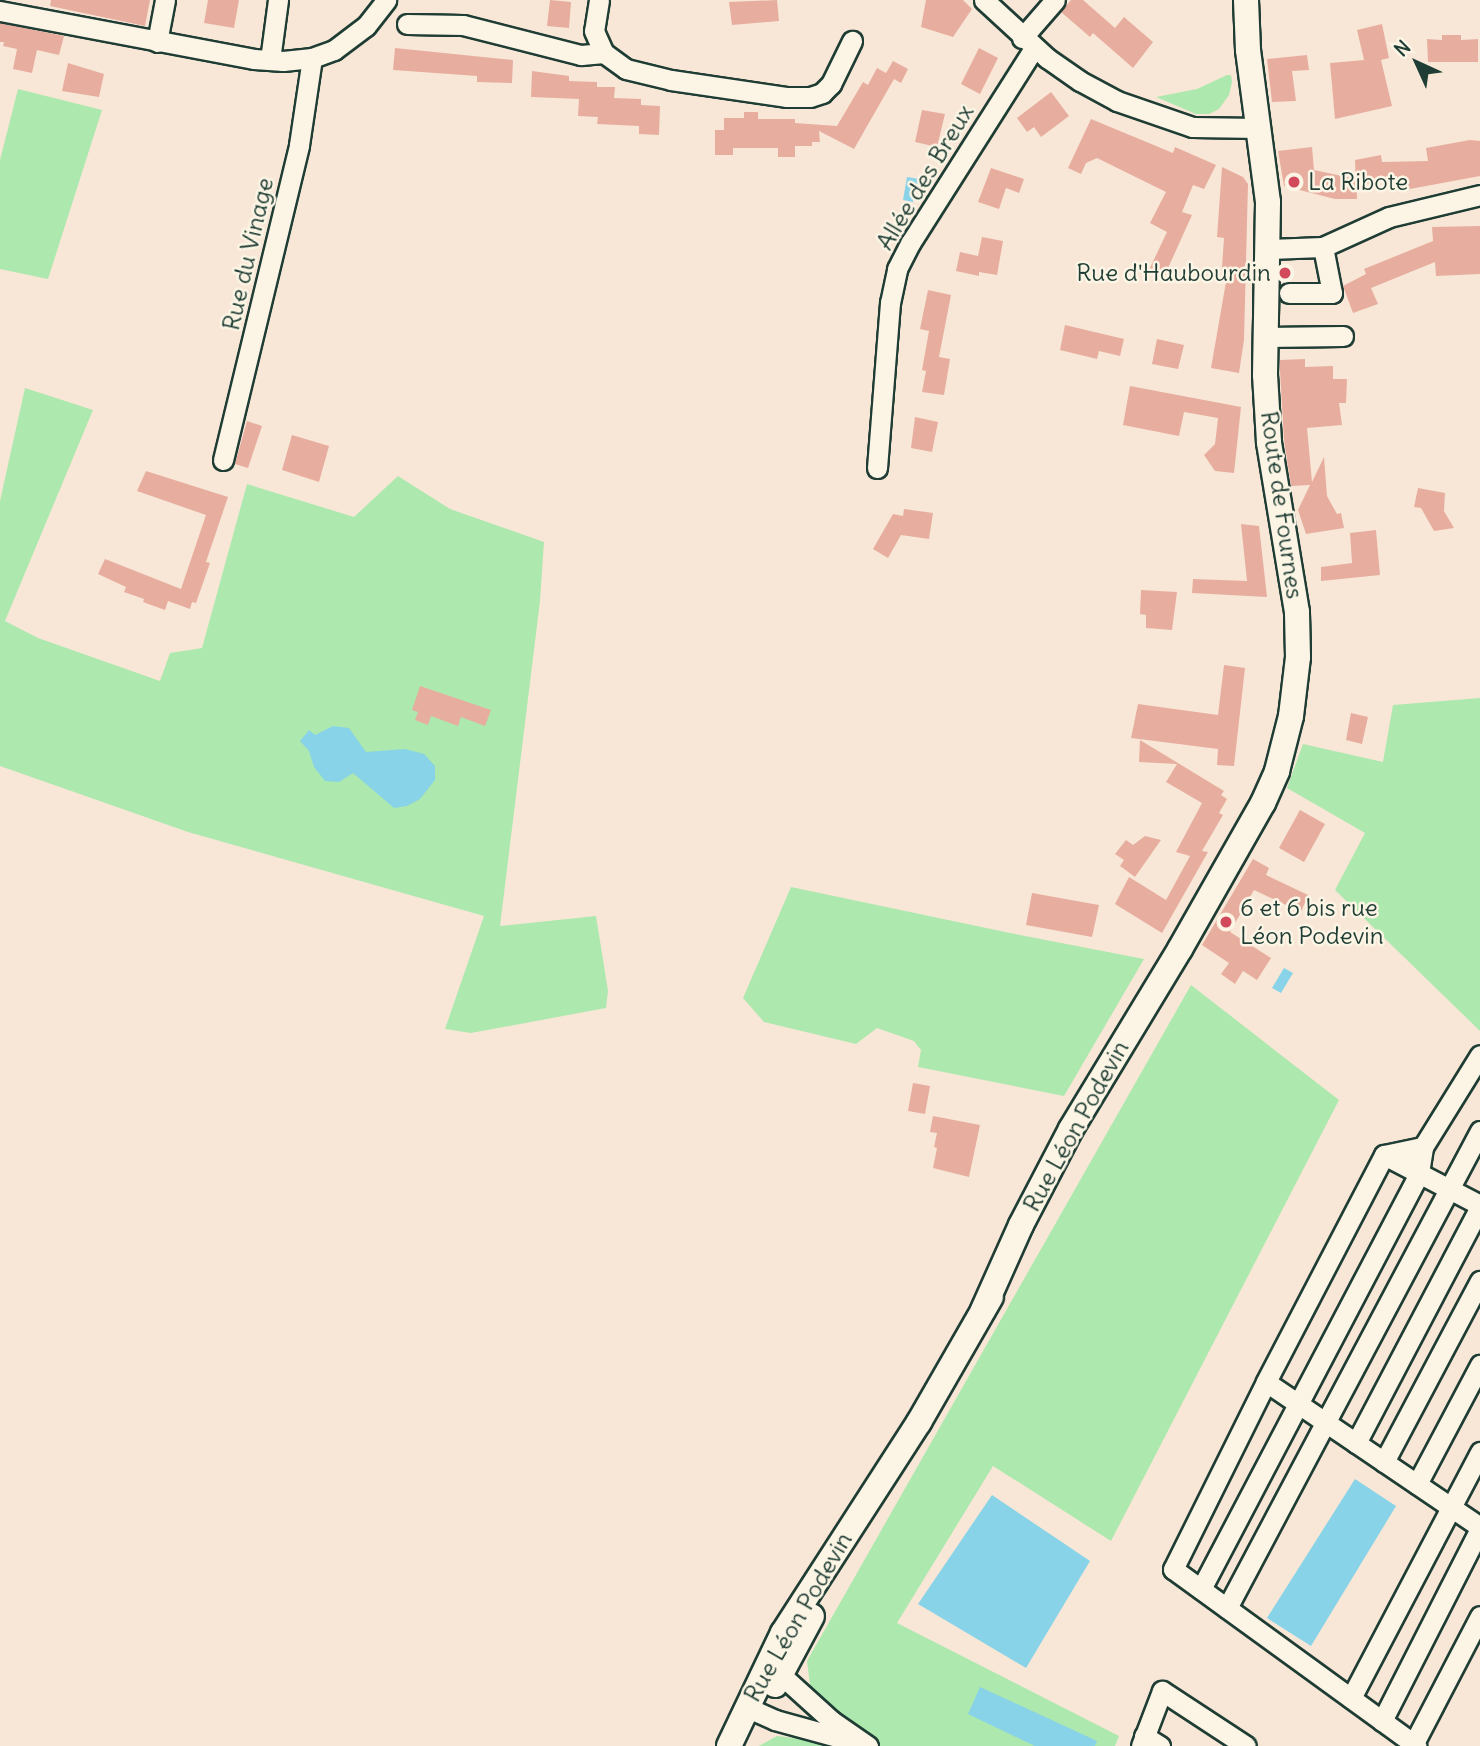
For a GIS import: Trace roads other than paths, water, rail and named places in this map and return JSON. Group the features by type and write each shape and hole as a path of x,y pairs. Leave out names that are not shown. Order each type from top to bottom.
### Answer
{"main road":[{"name":"Route de Fournes","path":"1227,868 1277,771 1292,716 1297,666 1297,612 1269,442 1266,337 1268,202 1248,50 1246,0"},
{"name":"Rue Léon Podevin","path":"729,1746 753,1711 772,1672 1041,1215 1180,949 1227,868"},
{"name":"Rue Léon Podevin","path":"747,1746 753,1711"}],"street":[{"path":"157,42 165,0"},
{"path":"270,60 278,0"},
{"path":"0,11 157,42 270,60 312,58 334,50 355,36 375,17 386,0"},
{"path":"599,0 594,31 604,52 626,69 671,80 765,95 810,97 822,93 831,83 852,41"},
{"path":"984,0 1028,43 1080,81 1161,118 1206,129 1259,128"},
{"name":"Allée des Breux","path":"877,468 890,303 897,269 1055,0"},
{"path":"407,24 450,23 581,55 604,52"},
{"name":"Rue du Vinage","path":"223,460 304,125 312,58"},
{"path":"1269,249 1322,247 1389,217 1480,195"},
{"path":"1289,293 1332,293 1322,247"},
{"path":"1266,337 1343,336"},
{"path":"1201,1589 1419,1173 1423,1147 1480,1055"},
{"path":"1227,1608 1480,1130"},
{"path":"1384,1155 1423,1147"},
{"path":"1356,1443 1480,1206 1384,1155"},
{"path":"1384,1155 1173,1569 1416,1745 1480,1616"},
{"path":"1384,1462 1480,1281"},
{"path":"1417,1484 1480,1365"},
{"path":"1266,1382 1480,1528 1382,1721"},
{"path":"1351,1698 1480,1452"},
{"path":"772,1672 867,1746"},
{"path":"1148,1743 1162,1691 1246,1746"},
{"path":"753,1711 867,1746"}],"water":[{"path":"907,177 919,179 913,202 903,200"},
{"path":"333,726 349,728 366,752 405,749 424,754 435,766 435,780 420,799 407,806 394,808 353,773 339,782 325,781 314,767 309,751 300,741 309,730 315,735"},
{"path":"1284,968 1293,973 1281,993 1272,988"},
{"path":"1355,1479 1396,1506 1311,1646 1267,1618"},
{"path":"992,1495 1090,1561 1026,1668 918,1604"},
{"path":"980,1687 1097,1741 1095,1746 1035,1746 968,1714"}],"place":[{"name":"La Ribote","path":"1294,182"},
{"name":"Rue d'Haubourdin","path":"1285,273"},
{"name":"6 et 6 bis rue Léon Podevin","path":"1226,922"}]}
